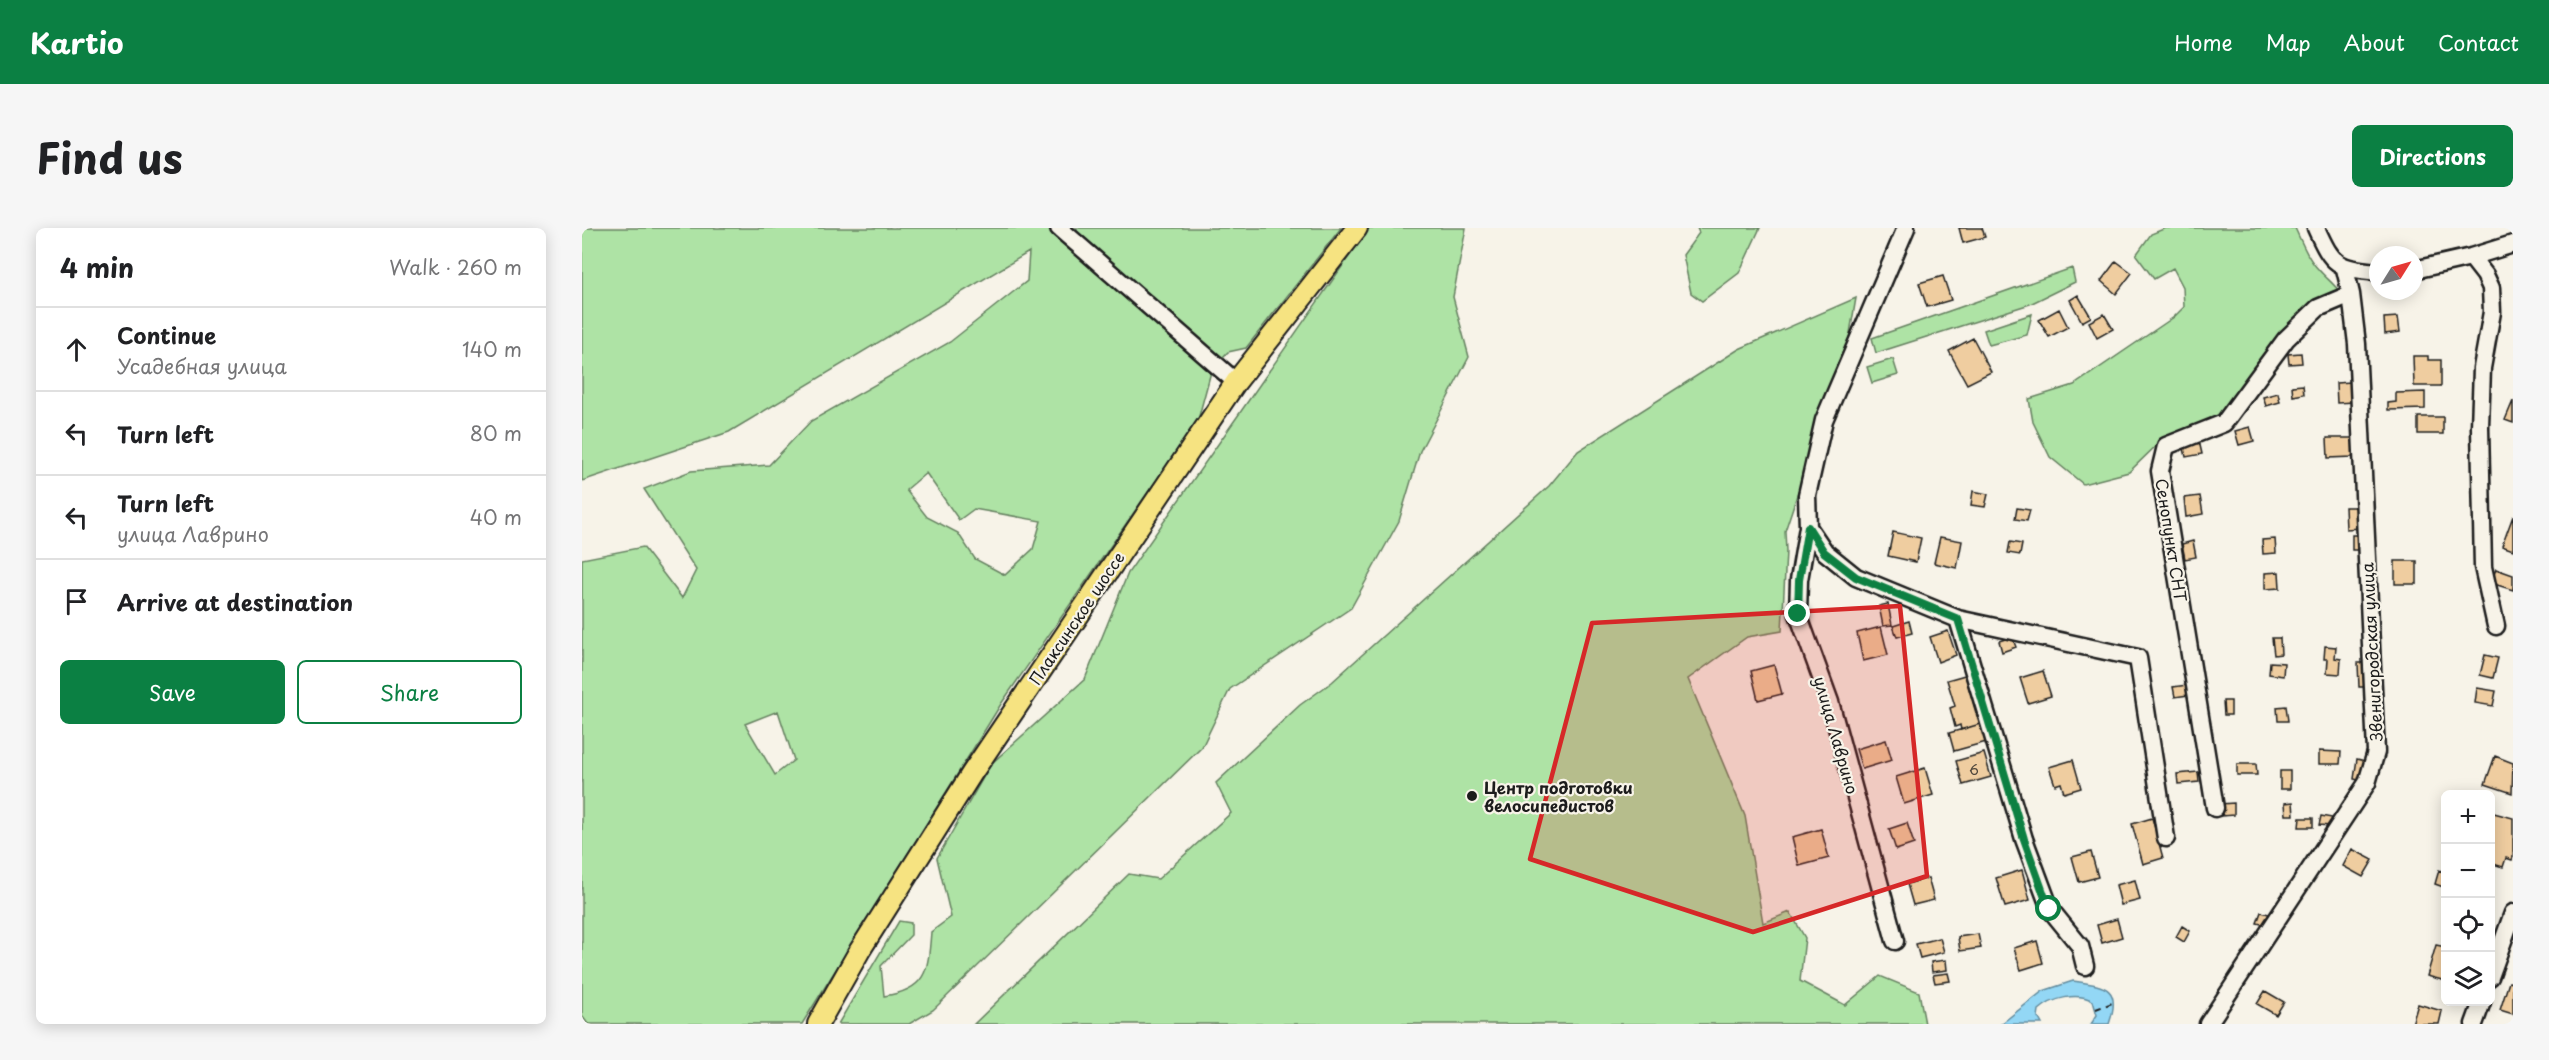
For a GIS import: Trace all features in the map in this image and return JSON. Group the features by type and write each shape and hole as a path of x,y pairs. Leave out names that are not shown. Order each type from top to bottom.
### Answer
{"main road":[{"name":"Плаксинское шоссе","path":"818,1024 860,950 972,773 1236,382 1357,228"}],"street":[{"path":"1059,228 1236,382"},
{"name":"улица Лаврино","path":"1895,941 1830,702 1798,614 1799,580 1808,527 1807,495 1824,420 1906,228"},
{"path":"2316,228 2328,253 2345,269 2369,271"},
{"path":"2423,268 2513,244"},
{"path":"2471,257 2485,275 2491,288 2492,312 2482,368 2480,439 2483,567 2496,626"},
{"name":"Звенигородская улица","path":"2208,1024 2367,783 2376,752 2357,344 2351,294 2345,269"},
{"name":"Сенопункт СНТ","path":"2215,808 2160,471 2166,446 2224,423 2286,339 2318,308 2351,294"},
{"path":"1808,527 1824,552 1856,577 1958,619 2138,658 2166,838"},
{"path":"1958,619 2024,839 2049,909 2080,946 2085,966"},
{"path":"2495,963 2513,913"},
{"path":"2474,1024 2481,1006"}],"path":[{"path":"2096,1009 2115,1002"}],"highlighted area":[{"path":"1900,606 1927,876 1753,932 1530,859 1592,623"}],"green space":[{"path":"582,228 1341,228 1246,348 1228,352 1212,368 1198,420 1001,704 802,1024 588,1024 582,1016 582,559 643,547 682,598 696,570 644,489 691,471 769,465 811,421 950,342 1027,281 1029,252 729,432 582,481","holes":["926,473 959,520 974,509 1041,521 1033,549 1005,575 975,559 958,533 927,517 906,490","778,711 794,760 775,775 745,724"]},
{"path":"1369,228 1466,228 1453,297 1469,357 1420,451 1399,521 1351,608 1230,689 1202,747 933,1010 909,1024 838,1024 899,921 911,923 911,935 881,966 884,996 909,989 923,976 931,932 951,917 937,858 991,764 1085,679 1128,573"},
{"path":"1697,228 1760,228 1739,273 1702,301 1691,293 1683,255 1699,233"},
{"path":"2166,228 2295,228 2312,261 2339,291 2221,418 2161,441 2129,472 2083,484 2050,457 2033,422 2029,399 2074,385 2174,317 2184,307 2183,287 2173,268 2154,279 2136,255 2151,234"},
{"path":"2072,268 2075,282 2030,304 1876,353 1872,338"},
{"name":"Центр подготовки велосипедистов","path":"1856,298 1849,339 1785,531 1782,631 1747,637 1688,679 1745,816 1763,923 1790,912 1805,938 1800,981 1845,1005 1880,976 1919,992 1925,1024 974,1024 1129,874 1158,879 1231,813 1216,783 1300,705 1332,682 1549,486 1578,451 1739,349"},
{"path":"2032,314 2027,335 1989,345 1984,330"},
{"path":"1893,359 1898,375 1872,383 1867,367"}],"water":[{"path":"2073,981 2108,990 2114,1002 2109,1024 2091,1024 2097,1015 2093,1001 2087,998 2072,997 2051,1002 2039,1010 2038,1017 2042,1024 2001,1024 2043,991"}],"building":[{"path":"1959,228 1982,228 1985,237 1963,243"},
{"path":"2116,261 2132,273 2116,294 2101,281"},
{"path":"1943,276 1951,300 1927,307 1919,283"},
{"path":"2078,295 2091,317 2082,322 2070,300"},
{"path":"2059,309 2068,327 2049,337 2039,320"},
{"path":"2104,314 2113,329 2097,338 2089,322"},
{"path":"2398,317 2400,332 2385,334 2384,318"},
{"path":"1973,338 1991,372 1967,384 1949,351"},
{"path":"2301,353 2302,363 2289,364 2288,354"},
{"path":"2413,356 2428,356 2428,360 2441,360 2441,386 2414,386"},
{"path":"2352,382 2354,402 2337,403 2336,383"},
{"path":"2303,385 2304,394 2293,396 2292,386"},
{"path":"2425,392 2425,409 2388,410 2388,403 2396,402 2396,393"},
{"path":"2278,393 2280,402 2266,406 2263,397"},
{"path":"2513,401 2513,423 2505,420"},
{"path":"2418,417 2443,417 2443,434 2418,434"},
{"path":"2250,427 2254,441 2239,445 2235,431"},
{"path":"2327,438 2353,438 2353,457 2328,458"},
{"path":"2199,441 2202,454 2186,457 2183,444"},
{"path":"1973,491 1988,494 1985,507 1971,505"},
{"path":"2200,496 2203,514 2186,517 2184,498"},
{"path":"2345,507 2359,507 2360,528 2346,529"},
{"path":"2017,508 2030,510 2027,521 2015,519"},
{"path":"2513,516 2513,550 2502,546"},
{"path":"1893,532 1921,538 1916,562 1888,556"},
{"path":"2352,535 2362,535 2362,550 2352,550"},
{"path":"1940,537 1962,541 1957,568 1934,563"},
{"path":"2275,539 2276,553 2263,554 2262,540"},
{"path":"2193,541 2196,557 2185,559 2182,544"},
{"path":"2010,542 2022,544 2020,555 2008,553"},
{"path":"2395,561 2417,561 2417,584 2395,584"},
{"path":"2496,569 2513,575 2513,590 2491,583"},
{"path":"2279,572 2280,588 2265,589 2265,573"},
{"path":"1888,604 1892,625 1883,626 1879,606"},
{"path":"1909,621 1912,633 1897,637 1893,626"},
{"path":"1881,627 1888,655 1863,661 1857,633"},
{"path":"1948,631 1956,655 1938,662 1930,637"},
{"path":"2012,637 2016,647 2002,652 1999,641"},
{"path":"2272,638 2280,638 2281,654 2274,655"},
{"path":"2325,646 2336,647 2335,658 2341,659 2340,674 2327,673 2328,659 2324,659"},
{"path":"2485,655 2498,658 2493,678 2480,675"},
{"path":"2270,662 2284,663 2283,676 2269,674"},
{"path":"2358,663 2368,663 2369,687 2359,687"},
{"path":"1774,665 1782,694 1758,700 1751,671"},
{"path":"2043,671 2051,696 2028,703 2020,678"},
{"path":"1965,675 1975,708 1981,706 1986,722 1961,730 1960,725 1955,727 1950,708 1955,706 1947,680"},
{"path":"2187,685 2188,695 2175,697 2173,687"},
{"path":"2477,688 2496,691 2493,706 2475,703"},
{"path":"2223,701 2231,701 2231,715 2224,715"},
{"path":"2286,706 2288,721 2278,721 2277,707"},
{"path":"1984,723 1990,741 1954,751 1949,733"},
{"path":"1886,740 1892,760 1862,769 1856,749"},
{"path":"2319,751 2341,752 2340,764 2319,764"},
{"path":"1984,753 1991,777 1963,785 1956,761"},
{"path":"2495,756 2513,763 2512,793 2485,784"},
{"path":"2357,759 2366,761 2363,781 2354,779"},
{"path":"2073,760 2081,788 2064,793 2061,783 2055,785 2049,767"},
{"path":"2237,764 2256,764 2257,775 2237,775"},
{"path":"1925,768 1933,795 1904,804 1896,777"},
{"path":"2280,771 2290,771 2290,789 2280,789"},
{"path":"2198,772 2199,782 2178,784 2177,774"},
{"path":"2293,802 2294,815 2286,815 2285,803"},
{"path":"2234,803 2234,815 2221,816 2220,804"},
{"path":"2495,813 2513,818 2513,857 2512,860 2506,858 2503,867 2495,865"},
{"path":"2321,816 2332,818 2330,826 2319,825"},
{"path":"2152,818 2163,858 2143,864 2132,824"},
{"path":"2300,818 2313,818 2313,827 2299,827"},
{"path":"1907,823 1914,844 1896,850 1889,829"},
{"path":"1821,829 1829,858 1799,866 1792,837"},
{"path":"2352,849 2373,860 2363,877 2343,866"},
{"path":"2091,852 2098,877 2079,882 2072,857"},
{"path":"2022,870 2030,900 2005,907 1996,878"},
{"path":"2439,870 2441,871 2441,886 2435,884"},
{"path":"1928,878 1934,900 1913,905 1907,884"},
{"path":"2135,880 2140,900 2121,905 2116,885"},
{"path":"2261,912 2269,914 2266,925 2257,923"},
{"path":"2117,919 2122,937 2102,943 2097,925"},
{"path":"2182,926 2190,931 2184,942 2176,937"},
{"path":"1978,934 1981,948 1960,951 1958,937"},
{"path":"1940,938 1944,952 1920,958 1916,944"},
{"path":"2037,941 2043,963 2021,970 2014,948"},
{"path":"2436,945 2441,946 2441,980 2427,976"},
{"path":"1946,960 1947,970 1932,972 1931,962"},
{"path":"1948,973 1950,981 1935,983 1933,975"},
{"path":"2509,982 2513,983 2513,1014 2500,1010"},
{"path":"2265,991 2284,1002 2276,1015 2257,1004"},
{"path":"2418,1004 2442,1011 2439,1024 2412,1024"}],"place":[{"name":"Центр подготовки велосипедистов","path":"1472,796"}],"route":[{"path":"1798,614 1799,580 1808,527 1824,552 1856,577 1936,612 1958,619 2024,839 2049,909"}]}
